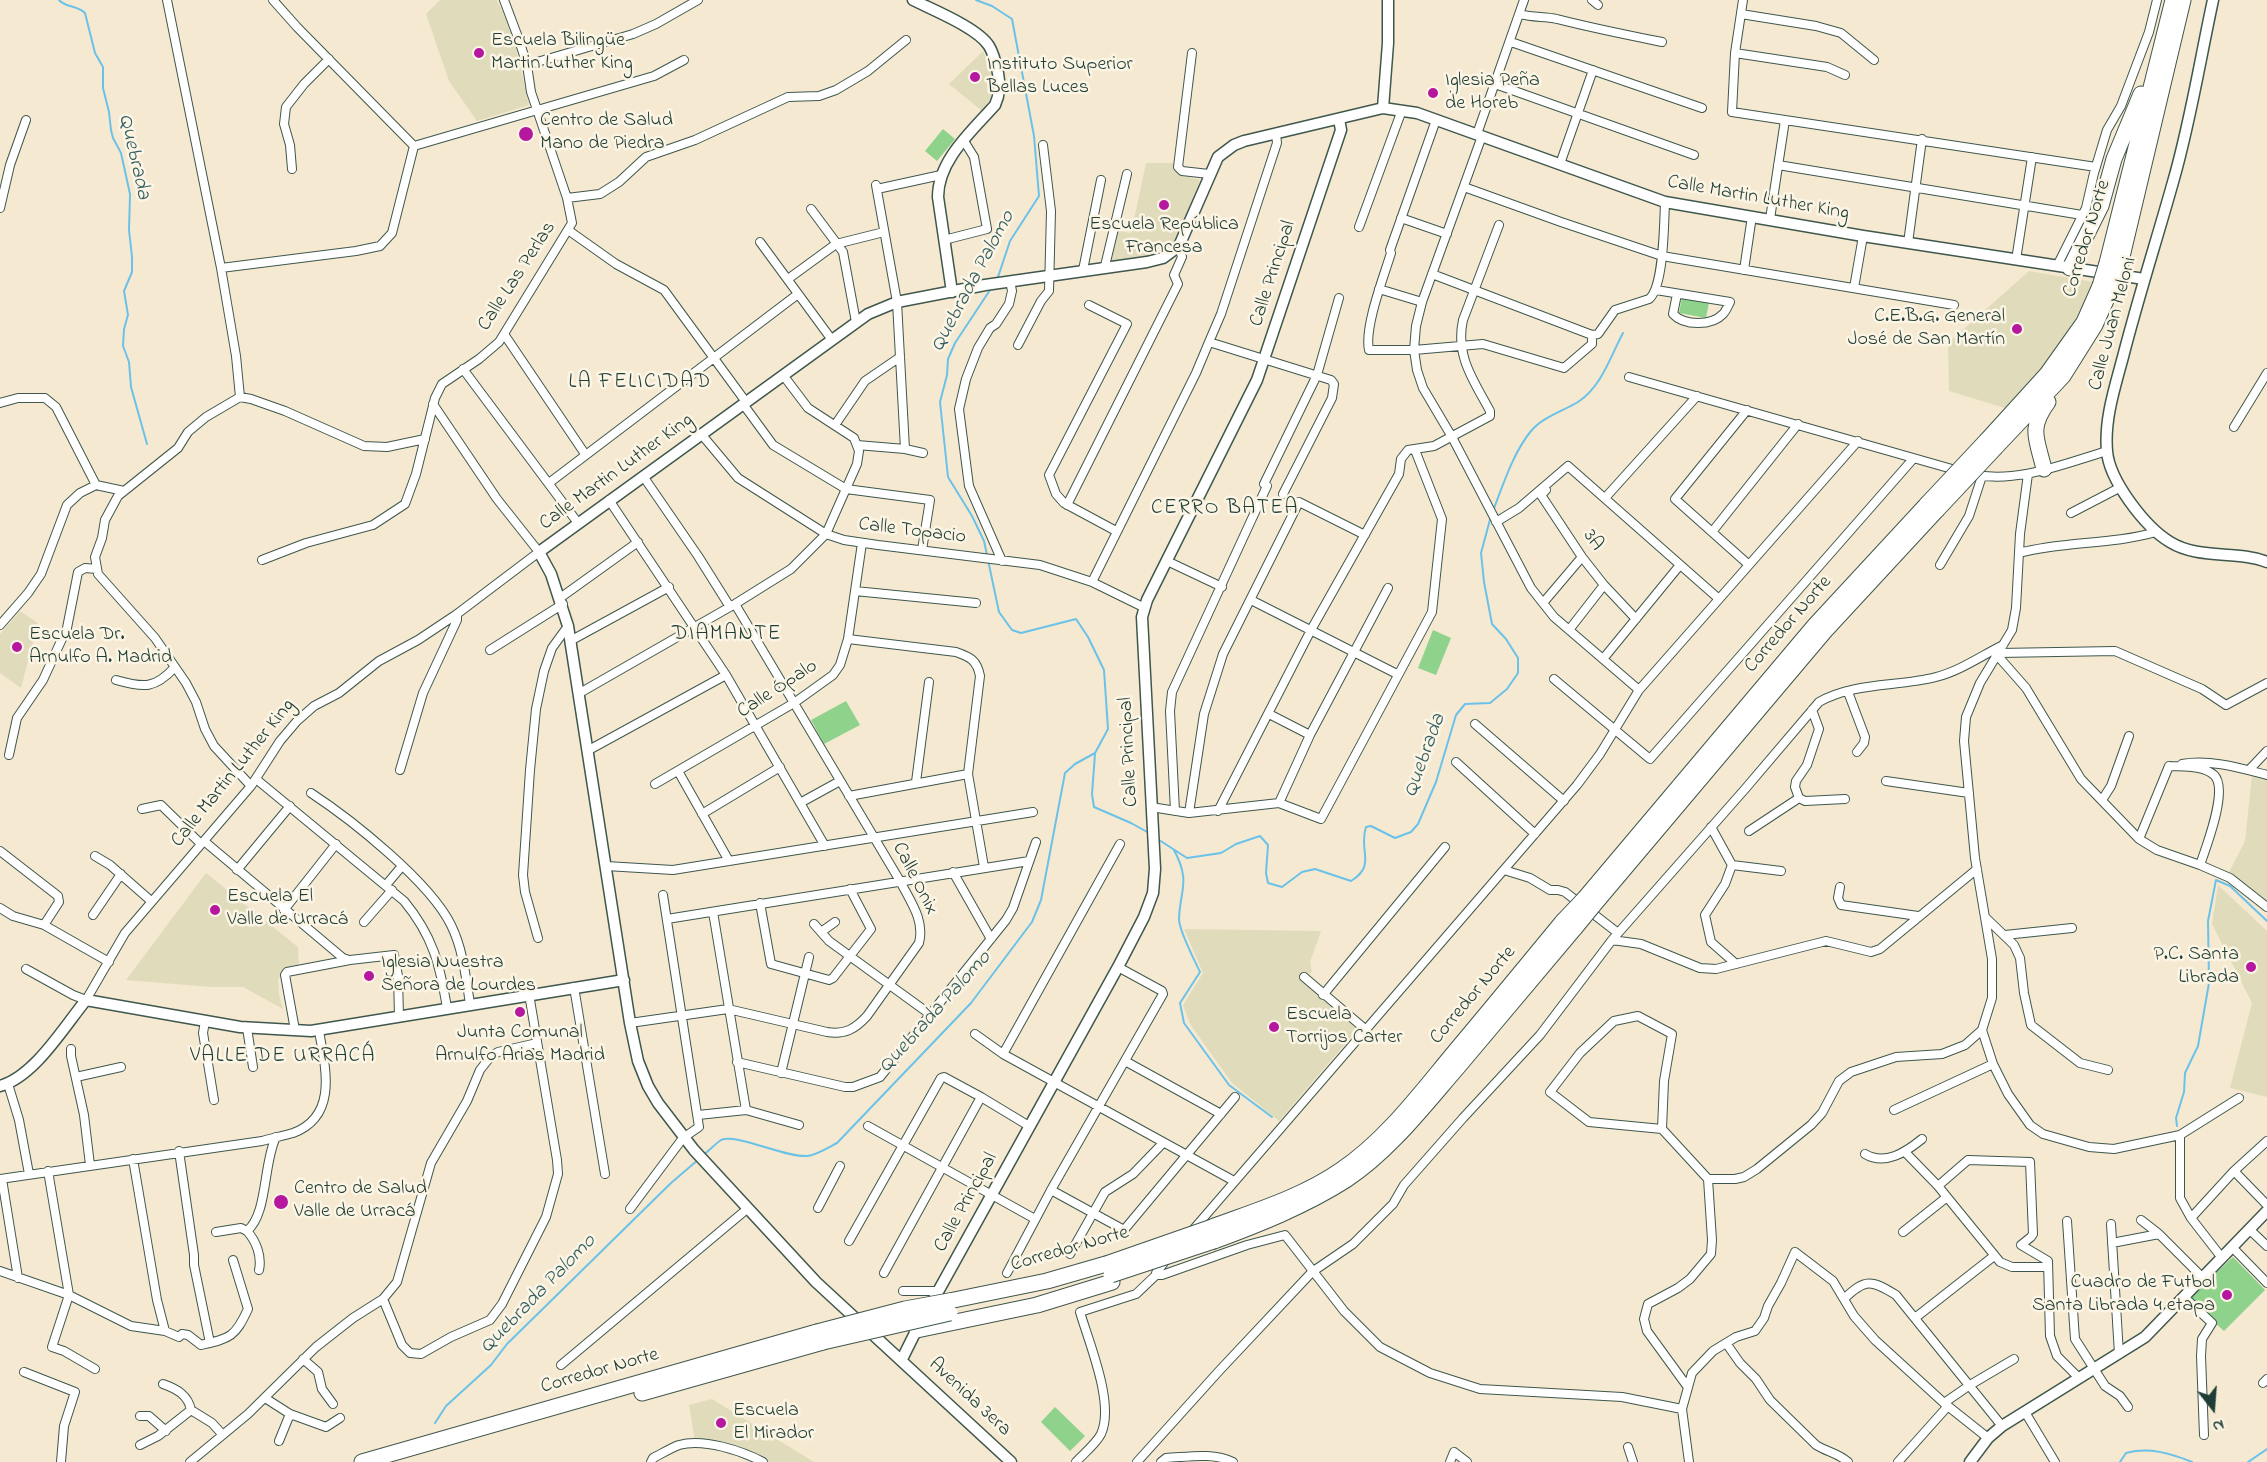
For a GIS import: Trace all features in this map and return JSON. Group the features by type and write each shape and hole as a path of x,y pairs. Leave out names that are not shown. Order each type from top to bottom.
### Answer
{"highway":[{"name":"Corredor Norte","path":"2114,264 2173,0"},
{"name":"Corredor Norte","path":"1214,1238 1272,1205 1340,1171 1369,1148 1420,1094 1589,903 1932,507 1991,444 2063,375 2095,325 2114,264 2183,0"},
{"path":"2064,267 2101,206 2114,159 2161,47"},
{"name":"Corredor Norte","path":"1991,444 2047,374 2106,287"},
{"path":"2044,469 2035,433 2035,423 2063,375"},
{"name":"Corredor Norte","path":"362,1462 946,1302 1047,1281 1110,1274 1244,1230 1312,1200 1348,1179 1377,1155 1427,1103 1569,924"},
{"path":"917,1330 1037,1305 1110,1274"},
{"name":"Corredor Norte","path":"393,1462 820,1337"}],"street":[{"path":"167,0 221,268 236,356 240,397"},
{"path":"273,0 414,146"},
{"name":"Calle Las Perlas","path":"262,560 306,543 373,525 395,513 405,504 416,474 441,384 499,342 572,223 567,198 531,92 527,64 504,0"},
{"path":"527,64 633,34 698,0"},
{"path":"913,0 953,19 980,36 989,45 1000,83 995,105 964,141 941,175 938,197 952,292"},
{"path":"1383,108 1388,43 1388,0"},
{"path":"1524,0 1495,84 1464,187 1422,302 1416,326 1414,350 1417,370 1424,388 1531,588 1554,617 1640,690"},
{"path":"1743,0 1732,112 2096,167"},
{"path":"2064,267 2088,202 2108,130 2121,106 2149,32 2157,0"},
{"name":"Calle Juan Meloni","path":"2213,0 2174,180 2144,279 2111,405 2106,440 2108,463 2121,487 2156,532 2171,543 2194,552 2257,558 2267,562"},
{"path":"1520,14 1534,18 1555,18 1601,31 1662,42"},
{"path":"1741,14 1816,26 1841,33 1874,60"},
{"path":"567,198 600,194 619,182 646,157 695,141 788,97 819,96 836,90 868,71 906,40"},
{"path":"1511,42 1702,108"},
{"path":"1192,53 1178,167 1182,171 1209,174"},
{"path":"1736,53 1827,67 1845,75"},
{"path":"292,169 290,145 284,124 286,107 299,89 329,59"},
{"path":"414,146 537,108 654,76 684,60"},
{"path":"1560,164 1593,70"},
{"path":"1495,84 1694,155"},
{"name":"Calle Martin Luther King","path":"4,1085 21,1076 43,1054 86,1000 125,933 254,782 280,741 314,706 339,693 378,661 418,640 457,614 609,500 868,314 897,302 985,285 1163,258 1179,246 1218,157 1234,145 1383,108 1402,110 1479,135 1665,202 1863,236 2144,279"},
{"path":"1359,227 1402,110"},
{"name":"Calle Principal","path":"902,1359 917,1330 946,1302 991,1196 1118,967 1153,893 1155,869 1142,629 1145,608 1239,419 1265,359 1341,130 1340,119"},
{"path":"0,208 10,165 26,120"},
{"path":"1436,120 1401,218 1379,289 1371,322 1369,350 1414,350 1483,344 1564,368 1592,344 1592,335"},
{"path":"1770,219 1785,120"},
{"path":"1092,582 1176,413 1221,314 1277,143 1276,134"},
{"path":"1908,243 1922,139"},
{"path":"944,240 987,229 974,157 964,141"},
{"path":"1018,345 1041,301 1049,291 1051,211 1043,145"},
{"path":"221,268 380,246 392,233 414,146"},
{"path":"2016,260 2032,157"},
{"path":"1778,165 2082,215"},
{"path":"1106,266 1127,174"},
{"path":"905,448 897,302 877,187 941,175"},
{"path":"1083,270 1101,180"},
{"path":"1464,187 1662,256 1954,305"},
{"path":"1432,274 1592,335 1598,334 1615,310 1649,299 1656,290 1662,256 1665,202"},
{"path":"811,209 843,252 856,322"},
{"path":"1744,270 1752,216"},
{"path":"1401,218 1447,234"},
{"path":"1218,811 1311,630 1399,474 1403,454 1408,450 1434,446 1491,414 1469,373 1460,345 1463,321 1499,225"},
{"path":"567,230 616,264 664,290 714,357 773,446 846,489 930,500 922,550"},
{"path":"788,279 836,244 884,232"},
{"path":"1854,288 1863,236"},
{"path":"760,242 832,340"},
{"path":"1067,505 1178,284 1174,275 1182,257 1179,246"},
{"path":"1002,561 969,486 959,410 966,379 978,348 1011,299 1007,282"},
{"path":"1379,289 1422,302"},
{"path":"1656,290 1730,302 1722,316 1715,320 1693,323 1681,320 1673,314 1677,294"},
{"path":"549,483 798,294"},
{"path":"1175,811 1170,711 1172,692 1317,375 1339,298"},
{"path":"1089,305 1127,324 1049,475 1056,494 1067,505 1116,531"},
{"path":"504,334 585,454"},
{"path":"1209,342 1317,375 1331,380 1334,384 1332,398 1283,494"},
{"path":"834,425 866,381 900,357"},
{"path":"463,369 578,524"},
{"path":"2234,427 2267,373"},
{"path":"578,694 791,569 826,534 857,464 859,451 854,438 808,408 783,375"},
{"path":"1629,376 1858,441 1913,459 1982,476 2008,478 2107,452"},
{"path":"1605,498 1697,396"},
{"path":"425,439 387,447 364,446 285,411 240,397 206,417 189,432 178,448 118,496 105,520 102,538 95,557 97,569 107,587 155,638 175,667 196,702 205,729 214,746 254,782 291,806 389,887 422,924 431,942 441,975 447,1008"},
{"path":"0,403 18,399 45,398 56,407 96,485"},
{"path":"434,404 497,499 539,552"},
{"path":"1747,410 1675,499 1749,565"},
{"path":"1712,532 1798,424"},
{"name":"Calle Topacio","path":"702,435 738,478 826,534 862,543 1040,565 1092,582 1145,608"},
{"path":"1076,1462 1101,1434 1105,1411 1104,1392 1080,1311 1136,1294 1156,1275 1234,1181 1564,801 1600,754 1640,690 1858,441"},
{"path":"857,445 905,448 923,453"},
{"path":"1151,807 1189,813 1279,803 1321,819 1432,612 1442,519 1415,450"},
{"path":"1554,679 1650,759 1913,459"},
{"path":"1495,521 1519,508 1568,466 1719,599"},
{"path":"1708,1179 1736,1179 1757,1169 1811,1125 1822,1113 1844,1076 1896,1057 1949,1052 1965,1045 1982,1030 1992,998 1992,959 1977,869 1964,741 1966,717 1980,683 2012,630 2028,474"},
{"name":"Calle Onix","path":"630,1023 728,1009 837,1034 848,1032 858,1026 890,985 920,943 922,932 920,919 900,881 794,702 732,605 643,476"},
{"path":"1941,565 1969,516 1982,476"},
{"name":"3A","path":"1556,477 1541,495 1582,557 1604,585 1636,619"},
{"path":"0,625 41,574 67,505 80,493 96,485 124,491"},
{"path":"2071,513 2121,487"},
{"path":"609,500 726,675 825,846"},
{"path":"1189,813 1204,714 1223,654 1299,502 1365,535"},
{"path":"2019,553 2044,546 2132,539 2156,532"},
{"path":"490,650 562,601 638,542"},
{"name":"Calle Ópalo","path":"655,784 794,702 833,675 843,656 848,639 862,543"},
{"name":"Avenida 3era","path":"539,552 562,601 568,626 630,1023 638,1061 648,1086 683,1138 816,1282 902,1359 1010,1462"},
{"path":"1543,603 1582,557"},
{"path":"1167,561 1222,587"},
{"path":"1603,659 1680,565"},
{"path":"9,755 17,718 44,680 67,628 78,572 85,568 97,569"},
{"path":"1569,630 1604,585"},
{"path":"570,641 669,587"},
{"path":"1279,803 1310,735 1388,588"},
{"path":"855,591 976,603"},
{"path":"1251,600 1397,674"},
{"path":"400,770 423,693 457,620 457,614"},
{"path":"538,938 526,897 523,875 530,770 536,709 544,671 555,641 568,626"},
{"path":"848,639 956,652 971,657 975,661 980,676 968,774 984,867"},
{"path":"2000,651 2026,688 2081,779 2139,839 2157,850 2200,864 2230,878 2267,907"},
{"path":"1137,1462 1312,1272 1353,1244 1393,1204 1404,1185 1540,1035 1615,936 1819,702 1827,697 1878,685 1935,678 2000,651 2115,651 2202,689 2226,705 2267,683"},
{"path":"116,680 133,685 155,684 175,667"},
{"path":"587,751 726,675"},
{"path":"916,782 929,682"},
{"path":"1848,692 1865,737 1864,743 1857,752"},
{"path":"1812,710 1819,729 1807,765 1794,784 1799,798 1805,801 1821,802 1845,799"},
{"path":"1269,714 1310,735"},
{"path":"1475,724 1564,801"},
{"path":"2102,800 2111,786 2129,736"},
{"path":"2249,770 2267,751"},
{"path":"2169,766 2195,761 2267,775"},
{"path":"1456,762 1535,834"},
{"path":"2139,839 2169,766"},
{"path":"2169,766 2204,770 2212,773 2218,782 2216,814 2200,864"},
{"path":"702,814 780,767"},
{"path":"678,771 729,861"},
{"path":"849,796 968,774"},
{"path":"800,803 840,781"},
{"path":"1886,781 1969,793"},
{"path":"311,794 330,806 402,866 432,897 450,923 464,963 470,1005"},
{"path":"1749,831 1799,798"},
{"path":"142,809 160,805 343,958 350,960"},
{"path":"237,870 291,806"},
{"path":"606,866 673,870 1033,812"},
{"path":"1711,827 1732,865 1725,884 1705,915 1711,942 1736,964"},
{"path":"736,1062 849,1088 883,1075 1013,908 1036,842"},
{"path":"285,910 336,844"},
{"path":"1003,1054 1120,844"},
{"path":"1323,995 1445,847"},
{"path":"0,851 58,896 59,902 44,926"},
{"path":"95,856 110,865 151,901"},
{"path":"667,919 1029,861"},
{"path":"1732,865 1781,871"},
{"path":"364,922 402,866"},
{"path":"1504,870 1530,878 1550,890 1565,892 1615,936 1700,968 1716,969 1826,941 1870,952 1880,949 1977,869"},
{"path":"952,873 991,939"},
{"path":"93,915 121,874"},
{"path":"1840,887 1838,898 1841,905 1918,916"},
{"path":"760,903 771,964 805,975 831,979 871,929 850,889"},
{"path":"630,1209 683,1138 699,1127 663,895"},
{"path":"0,908 13,916 44,926 109,962"},
{"path":"713,912 736,1062 746,1110"},
{"path":"1985,917 2014,945 2020,958 2031,1025 2080,1063 2108,1070"},
{"path":"821,932 835,922"},
{"path":"814,924 828,941 931,1015"},
{"path":"2005,935 2072,928"},
{"path":"295,1030 285,975 287,972 350,960 394,956 398,976 399,1017"},
{"path":"781,1073 809,957"},
{"path":"1007,1273 1051,1190 1163,994 1162,991 1118,967"},
{"path":"26,969 86,1000 248,1028 295,1030 319,1030 624,980"},
{"path":"1304,977 1365,1029"},
{"path":"574,987 604,1174"},
{"path":"383,1299 405,1351 417,1355 490,1320 502,1304 546,1217 558,1174 557,1160 529,994"},
{"path":"1662,1129 1664,1081 1672,1034 1638,1016 1614,1022 1580,1053 1550,1092 1589,1122 1662,1129 1708,1179 1712,1221 1711,1254 1702,1268 1690,1279 1648,1304 1644,1319 1647,1331 1688,1386"},
{"path":"205,1021 203,1033 214,1100"},
{"path":"248,1028 253,1066"},
{"path":"18,1278 1,1179 276,1137 295,1132 309,1123 318,1113 324,1101 327,1080 319,1030"},
{"path":"1982,1030 1993,1064 2018,1111 2030,1125 2043,1134 2102,1150 2180,1135 2239,1098"},
{"path":"975,1034 1003,1054 1234,1181"},
{"path":"190,1462 265,1398 303,1359 353,1318 383,1299 397,1282 431,1162 467,1101 480,1070 491,1056 498,1052 537,1043"},
{"path":"71,1048 84,1115 90,1165"},
{"path":"1125,1061 1221,1114"},
{"path":"1894,1110 1993,1064"},
{"path":"76,1077 122,1067"},
{"path":"849,1240 941,1078 944,1077 981,1097 1029,1126"},
{"path":"4,1085 19,1120 29,1174"},
{"path":"884,1273 981,1097"},
{"path":"1051,1190 1124,1230 1235,1097"},
{"path":"698,1115 746,1110 799,1125"},
{"path":"868,1126 1035,1219"},
{"path":"2180,1135 2179,1191 2191,1218 2222,1258"},
{"path":"247,1231 255,1224 267,1180 269,1150 276,1137"},
{"path":"1865,1154 1877,1160 1905,1152 1922,1139"},
{"path":"2191,1218 2267,1141"},
{"path":"1070,1254 1109,1187 1133,1174 1163,1143"},
{"path":"179,1151 194,1264 210,1343"},
{"path":"1905,1152 1938,1186 1994,1256 2006,1266 2048,1266"},
{"path":"133,1159 157,1300 165,1331"},
{"path":"1938,1186 1969,1160 2030,1162 2033,1234 2021,1245 2047,1260 2050,1336 2056,1356 2079,1378"},
{"path":"818,1208 840,1166"},
{"path":"48,1171 69,1295 52,1347 64,1350 95,1369"},
{"path":"2234,1172 2267,1205"},
{"path":"1903,1232 1947,1197"},
{"path":"561,1365 747,1209"},
{"path":"1970,1462 1988,1438 2002,1426 2145,1337 2267,1212"},
{"path":"2141,1220 2159,1234 2203,1278"},
{"path":"2067,1221 2075,1339 2105,1386 2120,1396 2128,1407"},
{"path":"2111,1224 2119,1354"},
{"path":"216,1232 242,1228 247,1231 256,1242 259,1270"},
{"path":"2249,1229 2267,1246"},
{"path":"2112,1243 2159,1234"},
{"path":"1156,1275 1285,1235 1344,1311 1380,1347 1430,1373 1480,1389 1622,1397 1682,1409"},
{"path":"2232,1247 2267,1283"},
{"path":"1689,1462 1682,1409 1692,1373 1713,1351 1755,1331 1764,1318 1795,1252 1833,1281 1863,1329 1946,1404 1988,1438"},
{"path":"1915,1318 1994,1256"},
{"path":"0,1271 69,1295 132,1326 165,1331 179,1337 183,1334 188,1335 201,1345 226,1340 239,1329 248,1309 233,1260"},
{"path":"1844,1299 1856,1287 1866,1283 1878,1284 1896,1295 2002,1426"},
{"path":"903,1291 946,1302"},
{"path":"2184,1297 2212,1323 2202,1339 2204,1435"},
{"path":"1726,1343 1770,1400 1816,1445 1823,1450 1838,1453 1848,1462"},
{"path":"303,1359 318,1372 322,1389 333,1404"},
{"path":"1899,1462 1946,1404 1970,1385 2014,1359"},
{"path":"24,1372 75,1392 64,1426 62,1462"},
{"path":"163,1384 176,1389 188,1399 191,1410 212,1423 222,1434"},
{"path":"265,1398 290,1414 326,1427 340,1418"},
{"path":"140,1445 166,1431 191,1410"},
{"path":"2025,1412 2055,1462"},
{"path":"279,1441 290,1414"},
{"path":"140,1416 149,1416 166,1431"},
{"path":"651,1462 653,1458 680,1445 733,1448 763,1462"},
{"path":"1628,1447 1633,1462"},
{"path":"1450,1462 1454,1452 1467,1462"},
{"path":"1161,1462 1166,1458 1206,1456 1233,1462"}],"shaded area":[{"name":"Escuela Bilingüe Martin Luther King","path":"440,0 497,0 513,34 529,105 477,121 449,81 426,14"},
{"name":"Instituto Superior Bellas Luces","path":"983,51 995,81 991,97 982,111 949,84"},
{"name":"Escuela República Francesa","path":"1146,163 1176,163 1177,174 1200,180 1178,238 1169,248 1159,254 1108,262 1114,230 1131,233"},
{"name":"C.E.B.G. General José de San Martín","path":"2029,271 2094,282 2090,295 2052,356 2008,409 1949,391 1948,343"},
{"name":"Escuela Dr. Arnulfo A. Madrid","path":"20,611 38,623 21,688 0,673 0,634"},
{"path":"2252,775 2267,778 2267,901 2229,872 2245,841"},
{"name":"Escuela El Valle de Urracá","path":"206,873 298,947 299,968 286,970 278,979 283,1009 243,987 211,987 126,980"},
{"name":"P.C. Santa Librada","path":"2218,885 2267,931 2267,1097 2230,1088 2252,1003 2212,924"},
{"name":"Escuela Torrijos Carter","path":"1184,929 1321,931 1310,962 1312,972 1301,980 1358,1029 1279,1121 1232,1083 1190,1024 1183,1005 1203,973"},
{"name":"Escuela El Mirador","path":"712,1399 814,1462 768,1462 736,1445 695,1442 689,1405"}],"green space":[{"path":"943,129 955,139 937,161 925,151"},
{"path":"1682,297 1709,302 1706,318 1679,313"},
{"path":"1433,630 1451,638 1436,675 1418,668"},
{"path":"846,701 860,725 824,744 811,720"},
{"name":"Cuadro de Futbol Santa Librada 4 etapa","path":"2233,1257 2265,1290 2224,1331 2188,1299"},
{"path":"1055,1407 1085,1436 1070,1451 1041,1422"}],"waterway":[{"name":"Quebrada","path":"59,0 85,13 95,53 103,67 103,88 111,130 121,153 130,194 129,230 132,272 124,291 128,315 123,346 129,362 131,387 147,444"},
{"name":"Quebrada Palomo","path":"976,0 992,6 1012,19 1034,136 1039,196 1010,241 997,280"},
{"name":"Quebrada Palomo","path":"703,1155 721,1140 728,1139 798,1156 819,1153 837,1143 971,1003 1032,922 1041,900 1065,773 1075,764 1095,753 1108,729 1104,670 1088,637 1076,619 1021,633 1012,630 999,612 984,541 948,477 940,402 947,375 948,359 955,343 992,287"},
{"name":"Quebrada","path":"1493,511 1509,470 1531,431 1541,422 1578,402 1593,388 1605,370 1623,333"},
{"name":"Quebrada","path":"1156,838 1187,858 1221,853 1236,844 1260,836 1268,845 1266,873 1268,883 1282,887 1302,872 1315,869 1351,881 1359,875 1365,863 1366,827 1371,826 1395,838 1411,832 1418,824 1436,782 1456,715 1465,704 1490,703 1507,689 1518,673 1518,658 1506,639 1492,624 1484,582 1481,553 1491,516"},
{"name":"Quebrada","path":"1095,754 1092,794 1094,807 1149,833"},
{"name":"Quebrada","path":"1174,850 1183,878 1179,919 1181,931 1200,972 1180,1003 1184,1023 1229,1085 1272,1117"},
{"path":"2177,1126 2176,1118 2184,1092 2185,1073 2198,1046 2209,983 2208,921 2216,880 2230,886 2267,921"},
{"name":"Quebrada Palomo","path":"435,1423 446,1406 491,1365 507,1344 671,1183 699,1159"},
{"path":"2248,1462 2267,1449"},
{"path":"2120,1462 2126,1453 2135,1451 2168,1454 2192,1462"}],"place":[{"name":"Escuela Bilingüe Martin Luther King","path":"479,53"},
{"name":"Instituto Superior Bellas Luces","path":"975,77"},
{"name":"Iglesia Peña de Horeb","path":"1433,93"},
{"name":"Centro de Salud Mano de Piedra","path":"526,134"},
{"name":"Escuela República Francesa","path":"1164,205"},
{"name":"C.E.B.G. General José de San Martín","path":"2017,329"},
{"name":"Escuela Dr. Arnulfo A. Madrid","path":"17,647"},
{"name":"Escuela El Valle de Urracá","path":"215,910"},
{"name":"P.C. Santa Librada","path":"2251,967"},
{"name":"Iglesia Nuestra Señora de Lourdes","path":"369,976"},
{"name":"Junta Comunal Arnulfo Arias Madrid","path":"520,1012"},
{"name":"Escuela Torrijos Carter","path":"1274,1027"},
{"name":"Centro de Salud Valle de Urracá","path":"281,1202"},
{"name":"Cuadro de Futbol Santa Librada 4 etapa","path":"2227,1295"},
{"name":"Escuela El Mirador","path":"721,1423"}],"district":[{"name":"LA FELICIDAD","path":"640,384"},
{"name":"CERRO BATEA","path":"1225,510"},
{"name":"DIAMANTE","path":"727,636"},
{"name":"VALLE DE URRACÁ","path":"283,1058"}]}
